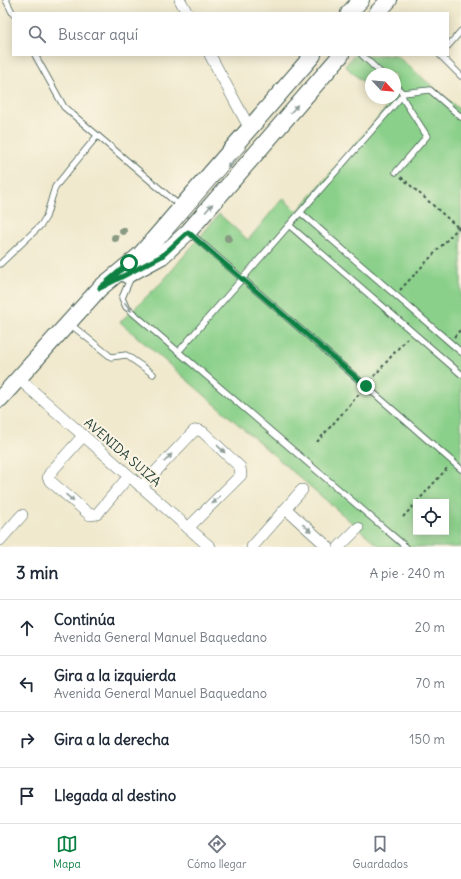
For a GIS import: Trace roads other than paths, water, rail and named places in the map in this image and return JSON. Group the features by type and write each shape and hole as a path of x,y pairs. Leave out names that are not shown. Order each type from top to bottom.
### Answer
{"main road":[{"path":"350,12 361,0"},
{"path":"378,12 389,0"},
{"path":"0,399 100,288 140,255 312,56"},
{"path":"100,288 162,256 188,232 340,56"}],"street":[{"path":"180,0 186,12"},
{"path":"211,56 250,129"},
{"name":"AVENIDA SUIZA","path":"18,378 210,547"},
{"path":"142,487 194,431 198,430 240,467 242,471 241,475 188,528"},
{"path":"83,436 48,477 50,481 90,515 94,516 129,476"},
{"path":"252,547 287,510 302,490"},
{"path":"287,510 328,547"},
{"path":"0,540 22,515"},
{"path":"339,547 358,528"}],"lane":[{"path":"6,0 12,12"},
{"path":"449,45 461,32"},
{"path":"36,56 53,90 64,107 182,208"},
{"path":"363,56 376,68"},
{"path":"441,56 461,76"},
{"path":"179,351 290,226 402,95 430,90 461,117"},
{"path":"396,172 426,136 402,95"},
{"path":"250,129 245,144 235,158 163,242 133,272 122,298 126,307 406,547"},
{"path":"0,264 41,225 46,217 55,187 97,136"},
{"path":"301,213 461,352"},
{"path":"290,226 461,374"},
{"path":"188,232 243,278 461,469"},
{"path":"69,322 111,357 126,355 153,374"}]}
